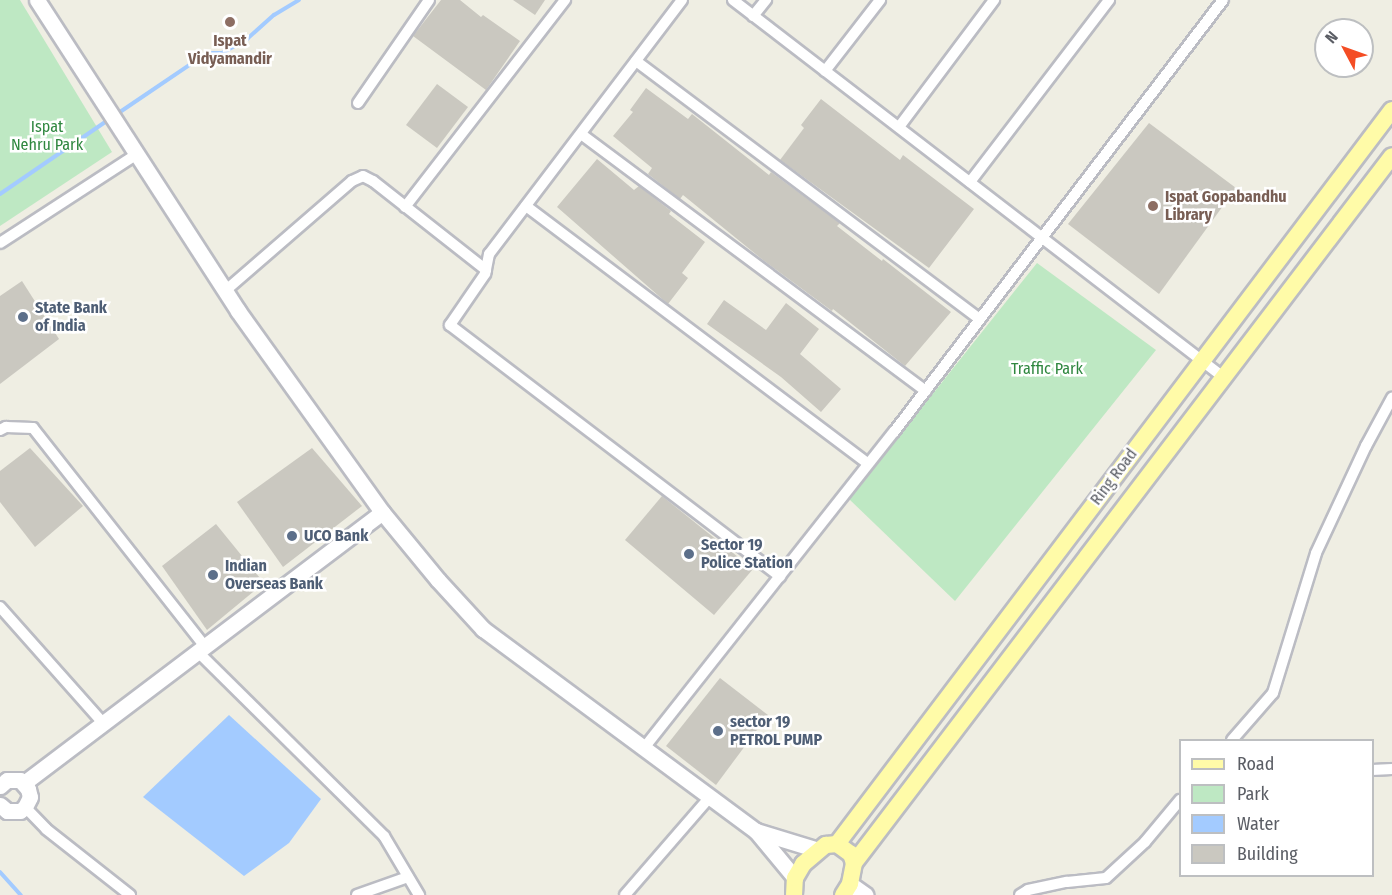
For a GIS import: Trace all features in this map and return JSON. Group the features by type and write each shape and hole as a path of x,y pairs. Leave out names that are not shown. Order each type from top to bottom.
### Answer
{"main road":[{"name":"Ring Road","path":"837,844 1392,110"},
{"name":"Ring Road","path":"854,863 1392,156"},
{"path":"793,889 803,864 826,845 837,844 851,854 854,863 847,889"}],"street":[{"path":"37,0 225,291 382,512 438,580 483,629 756,831 818,850"},
{"path":"358,103 429,0"},
{"path":"405,207 565,0"},
{"path":"682,0 489,254 486,270 450,325 780,576"},
{"path":"733,0 1223,377"},
{"path":"753,16 766,0"},
{"path":"825,70 880,0"},
{"path":"899,127 994,0"},
{"path":"970,182 1109,0"},
{"path":"644,748 926,391 1223,0"},
{"path":"636,61 980,319"},
{"path":"581,134 926,391"},
{"path":"0,243 137,154"},
{"path":"225,291 352,181 363,176 373,181 486,270"},
{"path":"526,206 868,464"},
{"path":"1234,739 1273,693 1316,553 1366,446 1392,398"},
{"path":"0,430 6,427 33,428 201,648 384,836 419,895"},
{"path":"24,783 382,512"},
{"path":"0,607 103,723"},
{"path":"1374,770 1392,769"},
{"path":"0,786 14,779 24,783 30,797 26,807 13,812 0,805"},
{"path":"625,895 710,797"},
{"path":"1020,895 1028,890 1067,882 1106,878 1144,842 1179,803"},
{"path":"26,807 46,829 130,895"},
{"path":"756,831 793,889"},
{"path":"357,895 408,877"},
{"path":"847,889 866,895"}],"green space":[{"name":"Ispat Nehru Park","path":"0,0 20,0 112,152 0,226"},
{"name":"Traffic Park","path":"1037,263 1156,350 955,601 849,499"}],"water":[{"path":"229,715 321,799 289,843 244,876 143,797"}],"building":[{"path":"441,0 460,0 481,17 483,15 520,41 486,90 413,36"},
{"path":"513,0 545,0 535,15"},
{"path":"437,84 468,107 437,148 406,125"},
{"path":"646,88 688,119 692,114 769,175 771,172 840,223 837,226 882,261 883,259 951,312 905,366 833,309 832,311 763,260 683,195 680,199 648,174 652,168 613,136 633,112 630,110"},
{"path":"821,99 900,160 903,155 974,209 929,268 780,160 804,128 801,125"},
{"name":"Ispat Gopabandhu Library","path":"1149,123 1236,188 1159,294 1068,224"},
{"path":"597,159 634,190 639,186 671,211 669,214 705,242 682,273 688,278 668,304 557,207"},
{"name":"State Bank of India","path":"22,281 59,339 0,384 0,296"},
{"path":"724,300 766,330 786,303 819,329 800,354 841,389 821,412 781,377 707,324"},
{"path":"30,448 83,506 35,547 0,502 0,471"},
{"name":"UCO Bank","path":"312,448 362,506 283,567 237,502"},
{"name":"Sector 19 Police Station","path":"662,496 753,569 714,615 625,540"},
{"name":"Indian Overseas Bank","path":"216,524 264,583 207,630 162,566"},
{"name":"sector 19 PETROL PUMP","path":"720,678 768,715 716,785 666,746"}],"waterway":[{"path":"117,114 207,53 222,53 247,39 274,15 299,0"},
{"path":"0,194 111,118"},
{"path":"0,872 21,895"}],"place":[{"name":"Ispat Vidyamandir","path":"230,22"},
{"name":"Ispat Gopabandhu Library","path":"1153,206"},
{"name":"State Bank of India","path":"23,317"},
{"name":"UCO Bank","path":"292,536"},
{"name":"Sector 19 Police Station","path":"689,554"},
{"name":"Indian Overseas Bank","path":"213,575"},
{"name":"sector 19 PETROL PUMP","path":"718,731"}]}
